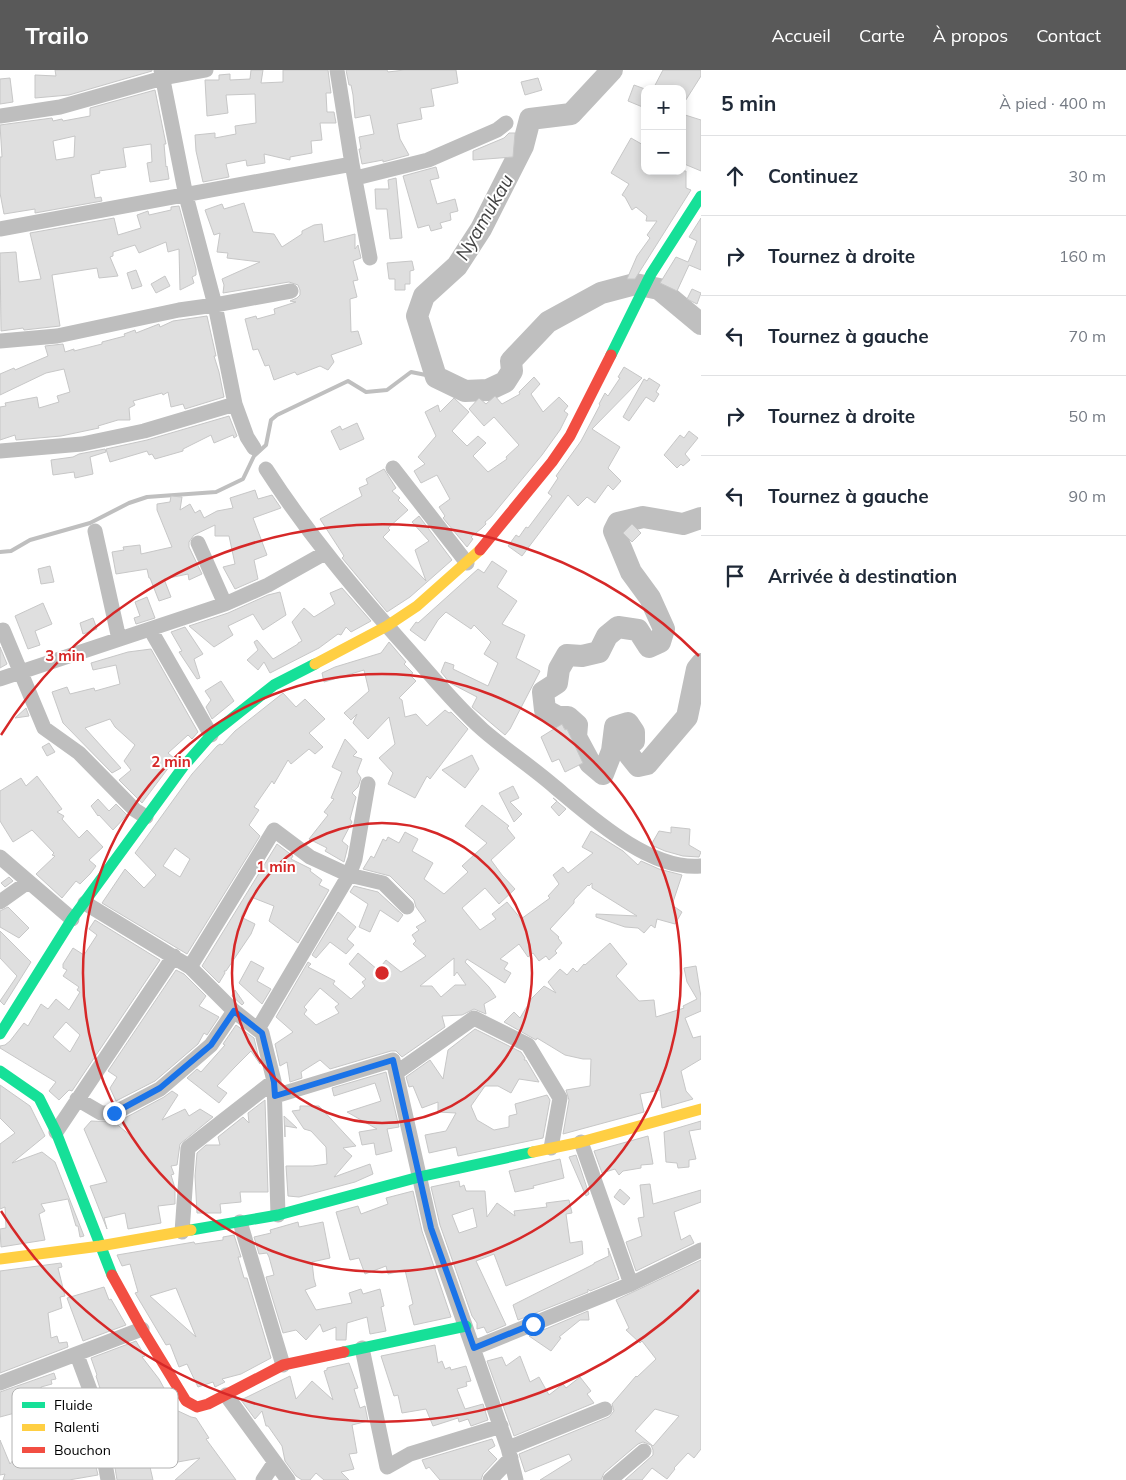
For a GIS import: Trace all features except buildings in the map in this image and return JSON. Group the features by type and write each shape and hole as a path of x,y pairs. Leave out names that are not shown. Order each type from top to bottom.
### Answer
{"street":[{"path":"0,116 60,107 162,74 206,70"},
{"path":"337,70 370,258"},
{"path":"162,74 186,196 215,305 235,404 247,437 254,448"},
{"path":"0,229 186,196 428,160 497,130 506,123"},
{"path":"2,1027 72,919 183,767 211,735 274,685 387,626 417,606 476,555 552,462 570,436 651,274 701,196"},
{"path":"0,341 57,336 179,310 291,291"},
{"path":"0,451 82,444 144,431 235,404"},
{"path":"393,468 467,563"},
{"path":"266,469 290,506 325,553 444,690 484,730 622,840 650,855 675,863 701,866"},
{"path":"95,531 119,639"},
{"path":"198,543 225,604"},
{"path":"0,679 20,674 225,604 268,585 325,553"},
{"path":"150,629 211,735"},
{"path":"3,630 44,728 79,753 135,810 146,817"},
{"path":"258,1029 349,875 356,859 368,784"},
{"path":"190,967 274,830 310,857 349,875 383,883 407,907"},
{"path":"0,857 72,919"},
{"path":"0,902 28,882"},
{"path":"85,902 190,967 234,1011 262,1033 274,1089 278,1215"},
{"path":"56,1132 174,956"},
{"path":"77,1099 101,1113 114,1113 160,1088 211,1045 234,1011"},
{"path":"396,1073 474,1018 528,1045 560,1098 551,1148"},
{"path":"182,1232 188,1148 274,1089 393,1060 431,1228 501,1426 516,1480"},
{"path":"0,1071 38,1098 56,1132 115,1282 186,1400 197,1407 208,1404 283,1365 466,1326"},
{"path":"0,1260 100,1246 278,1215 419,1177 581,1142 701,1109"},
{"path":"581,1142 631,1284"},
{"path":"240,1222 283,1365"},
{"path":"474,1348 631,1284 701,1250"},
{"path":"0,1383 142,1329"},
{"path":"362,1348 387,1467 410,1454 501,1426"},
{"path":"77,1355 89,1388"},
{"path":"226,1395 288,1480"},
{"path":"490,1480 510,1453 604,1409"},
{"path":"610,1480 644,1451"},
{"path":"263,1480 275,1462"}],"waterway":[{"name":"Nyamukau","path":"612,70 571,114 530,119 523,146 481,229 457,266 424,296 417,316 436,377 465,391 488,390 505,382 512,371 511,361 548,322 601,293 635,284 659,289 701,324"},
{"path":"0,552 11,551 30,540 90,523 129,503 147,497 216,492 243,479 254,456 266,445 271,420 277,415 348,381 366,392 387,390 411,372 436,377"},
{"path":"701,518 683,524 643,517 618,523 614,531 631,572 650,598 664,629 660,642 649,647 638,630 618,627 607,636 599,652 582,656 567,655 559,669 557,683 543,692 545,710 558,717 568,717 577,725 576,737 590,763 603,774 612,751 615,727 628,723 634,732 634,741 627,747 630,756 638,766 647,764 687,717 697,669 701,664"}],"traffic: fast":[{"path":"611,355 651,274 701,196"},
{"path":"0,1034 72,919 183,767 211,735 274,685 315,664"},
{"path":"0,1071 39,1098 56,1132 112,1275"},
{"path":"191,1230 278,1215 419,1177 533,1152"},
{"path":"344,1352 466,1326"}],"traffic: slow":[{"path":"315,664 387,626 417,606 480,550"},
{"path":"533,1152 581,1142 701,1109"},
{"path":"0,1259 100,1246 191,1230"}],"traffic: jam":[{"path":"480,550 552,462 570,436 611,355"},
{"path":"112,1275 186,1401 197,1407 208,1404 283,1365 344,1352"}],"route":[{"path":"114,1113 160,1088 211,1045 234,1011 262,1033 274,1082 275,1096 393,1060 431,1228 474,1348 533,1324"}]}
